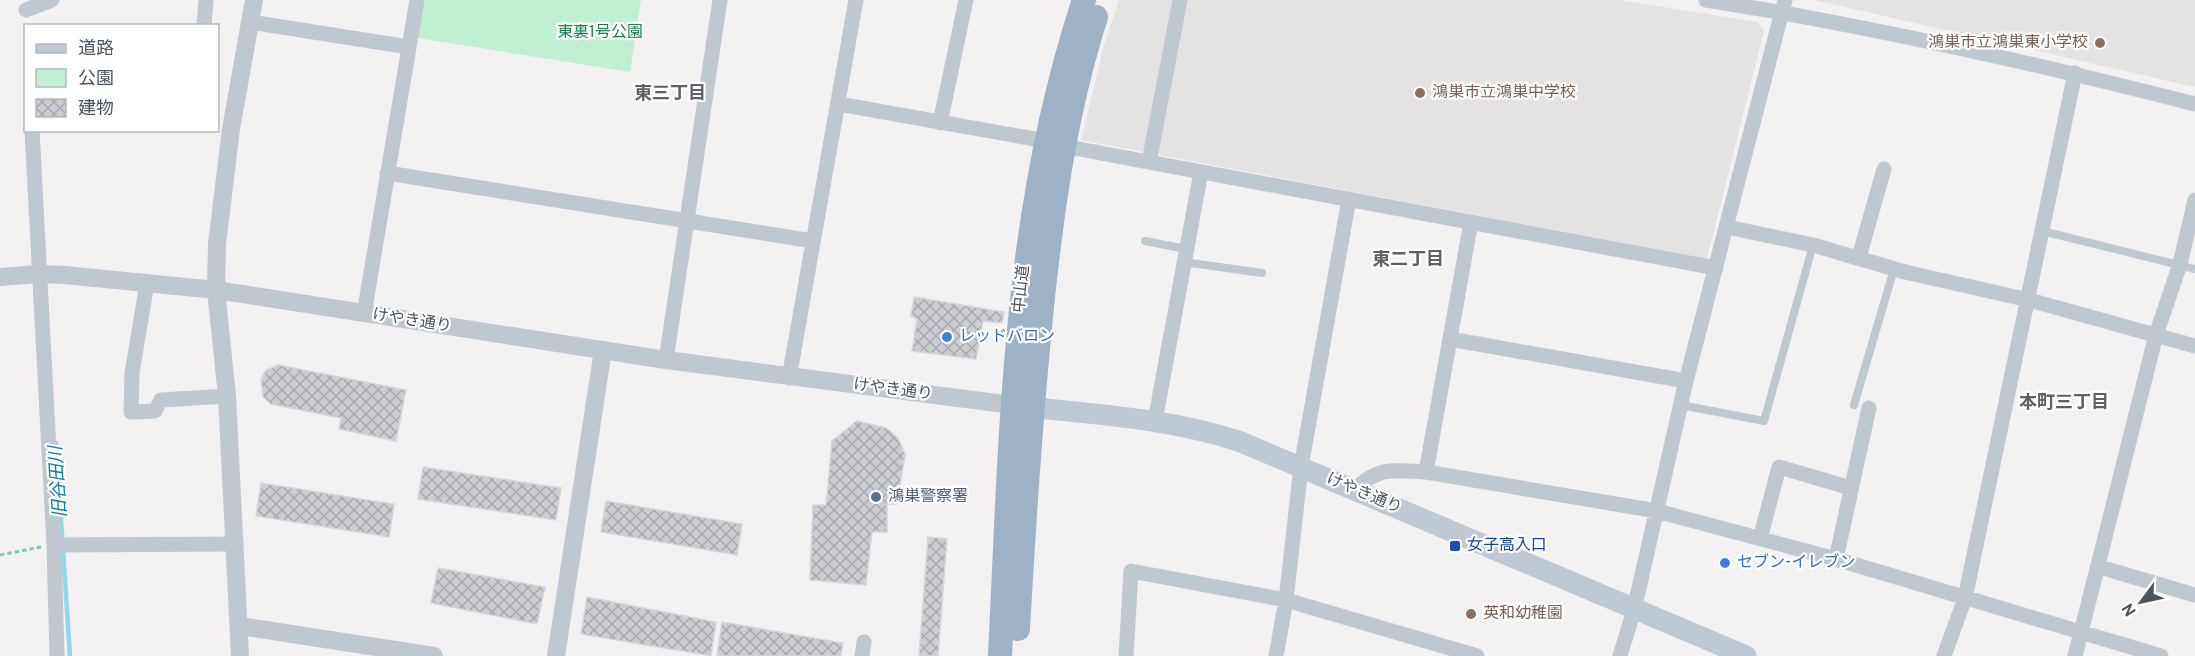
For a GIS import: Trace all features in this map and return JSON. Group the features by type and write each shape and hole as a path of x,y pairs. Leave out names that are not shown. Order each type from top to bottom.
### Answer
{"highway":[{"name":"中山道","path":"1054,143 1064,62 1084,0"},
{"name":"中山道","path":"1016,656 1022,406 1021,288 1054,143 1101,0"},
{"name":"中山道","path":"1000,656 1022,406"}],"main road":[{"name":"けやき通り","path":"1022,406 1155,421 1202,429 1302,467 1746,656"}],"street":[{"path":"26,12 52,0"},
{"path":"204,24 206,0"},
{"path":"240,656 227,396 216,290 217,244 231,129 254,0"},
{"path":"364,314 417,0"},
{"path":"666,360 720,0"},
{"path":"789,378 856,0"},
{"path":"940,123 966,0"},
{"path":"1149,162 1180,0"},
{"path":"1706,0 1783,6 2075,73 2195,104"},
{"path":"1620,656 1634,610 1658,511 1686,381 1783,6"},
{"path":"250,22 409,47"},
{"path":"1944,656 1965,598 2075,73"},
{"path":"838,104 1716,268"},
{"path":"32,132 54,545 57,656"},
{"path":"1858,257 1884,169"},
{"path":"1155,421 1201,172"},
{"path":"387,173 813,241"},
{"path":"1276,656 1286,600 1302,467 1349,199"},
{"path":"2075,656 2100,567 2156,335 2180,264 2195,200"},
{"path":"1426,472 1471,222"},
{"path":"1727,227 1813,244 1894,268 2029,300 2195,346"},
{"name":"けやき通り","path":"0,277 38,274 216,290 789,378 1022,406"},
{"path":"147,283 132,373 131,412 155,411 161,400 227,396"},
{"path":"1450,339 1686,381"},
{"path":"556,656 603,350"},
{"path":"1836,560 1851,488 1862,407"},
{"path":"1760,539 1779,467 1851,488"},
{"path":"1354,490 1369,475 1394,470 1426,472 1658,511 1836,560 2161,656"},
{"path":"54,545 236,544"},
{"path":"2100,567 2195,595"},
{"path":"1126,656 1131,571 1286,600 1478,656"},
{"path":"240,626 434,656"}],"lane":[{"path":"2042,231 2195,269"},
{"path":"1145,241 1185,255 1262,273"},
{"path":"1681,405 1764,422 1813,244"},
{"path":"1862,407 1894,268"}],"path":[{"path":"0,555 54,545"}],"shaded area":[{"name":"鴻巣市立鴻巣中学校","path":"1119,0 1620,0 1757,22 1764,31 1707,259 1081,140 1104,46"},
{"name":"鴻巣市立鴻巣東小学校","path":"1814,0 2195,0 2195,87"}],"green space":[{"name":"東裏1号公園","path":"423,0 641,0 630,72 418,38"}],"building":[{"name":"レッドバロン","path":"914,297 1004,312 1002,323 983,321 976,359 912,351 917,319 911,316"},
{"path":"278,365 406,390 396,441 339,429 341,418 271,404 263,397 261,379 266,370"},
{"path":"857,421 886,428 898,438 905,454 897,504 887,504 887,532 872,532 866,585 810,580 813,505 826,505 832,441"},
{"path":"423,467 561,488 556,520 418,499"},
{"path":"261,483 394,504 389,537 256,516"},
{"path":"606,501 742,524 737,555 601,532"},
{"path":"928,537 947,539 938,656 919,656"},
{"path":"438,568 545,587 537,624 431,603"},
{"path":"587,597 716,622 711,656 581,634"},
{"path":"722,622 843,643 841,656 717,656"}],"waterway":[{"name":"旧谷田川","path":"56,443 70,656"}],"place":[{"name":"鴻巣市立鴻巣東小学校","path":"2100,43"},
{"name":"鴻巣市立鴻巣中学校","path":"1420,93"},
{"name":"レッドバロン","path":"947,337"},
{"name":"鴻巣警察署","path":"876,497"},
{"name":"女子高入口","path":"1455,546"},
{"name":"セブン-イレブン","path":"1725,563"},
{"name":"英和幼稚園","path":"1471,614"}],"district":[{"name":"東三丁目","path":"670,94"},
{"name":"東二丁目","path":"1408,260"},
{"name":"本町三丁目","path":"2064,403"}]}
